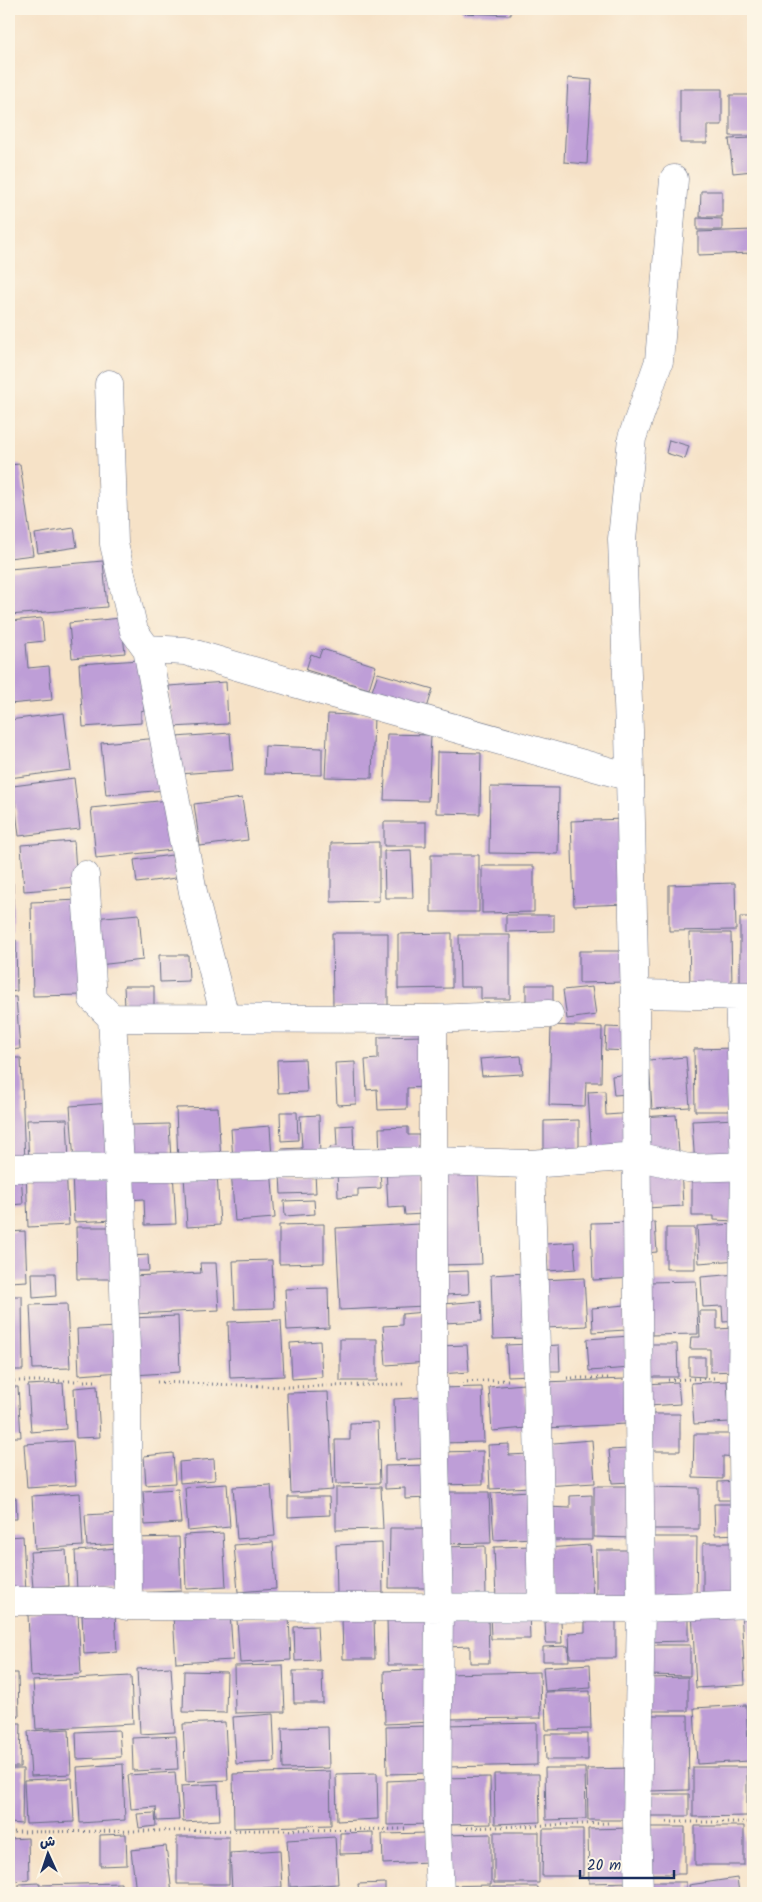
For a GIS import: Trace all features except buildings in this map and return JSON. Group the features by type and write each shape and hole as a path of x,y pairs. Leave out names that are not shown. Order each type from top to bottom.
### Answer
{"street":[{"path":"639,1893 637,1822 641,1608 640,1377 635,994 622,539 632,438 659,361 674,178"},
{"path":"109,384 114,544 134,631 147,649 194,896 225,1017"},
{"path":"147,649 185,651 630,777"},
{"path":"85,875 93,999 112,1018 120,1166 127,1380 128,1606"},
{"path":"9,1601 104,1601 128,1606 542,1606 641,1608 749,1604 742,1377 749,1166 746,996 635,994"},
{"path":"112,1018 433,1019 549,1014"},
{"path":"433,1019 433,1383 438,1607 437,1829 440,1893"},
{"path":"9,1168 174,1167 434,1161 530,1164 637,1156 688,1168 749,1166"},
{"path":"530,1164 542,1606"}],"path":[{"path":"9,1381 127,1380 288,1387 537,1378 640,1377 645,1381 742,1377"},
{"path":"9,1832 437,1829 637,1822 753,1822"}]}
